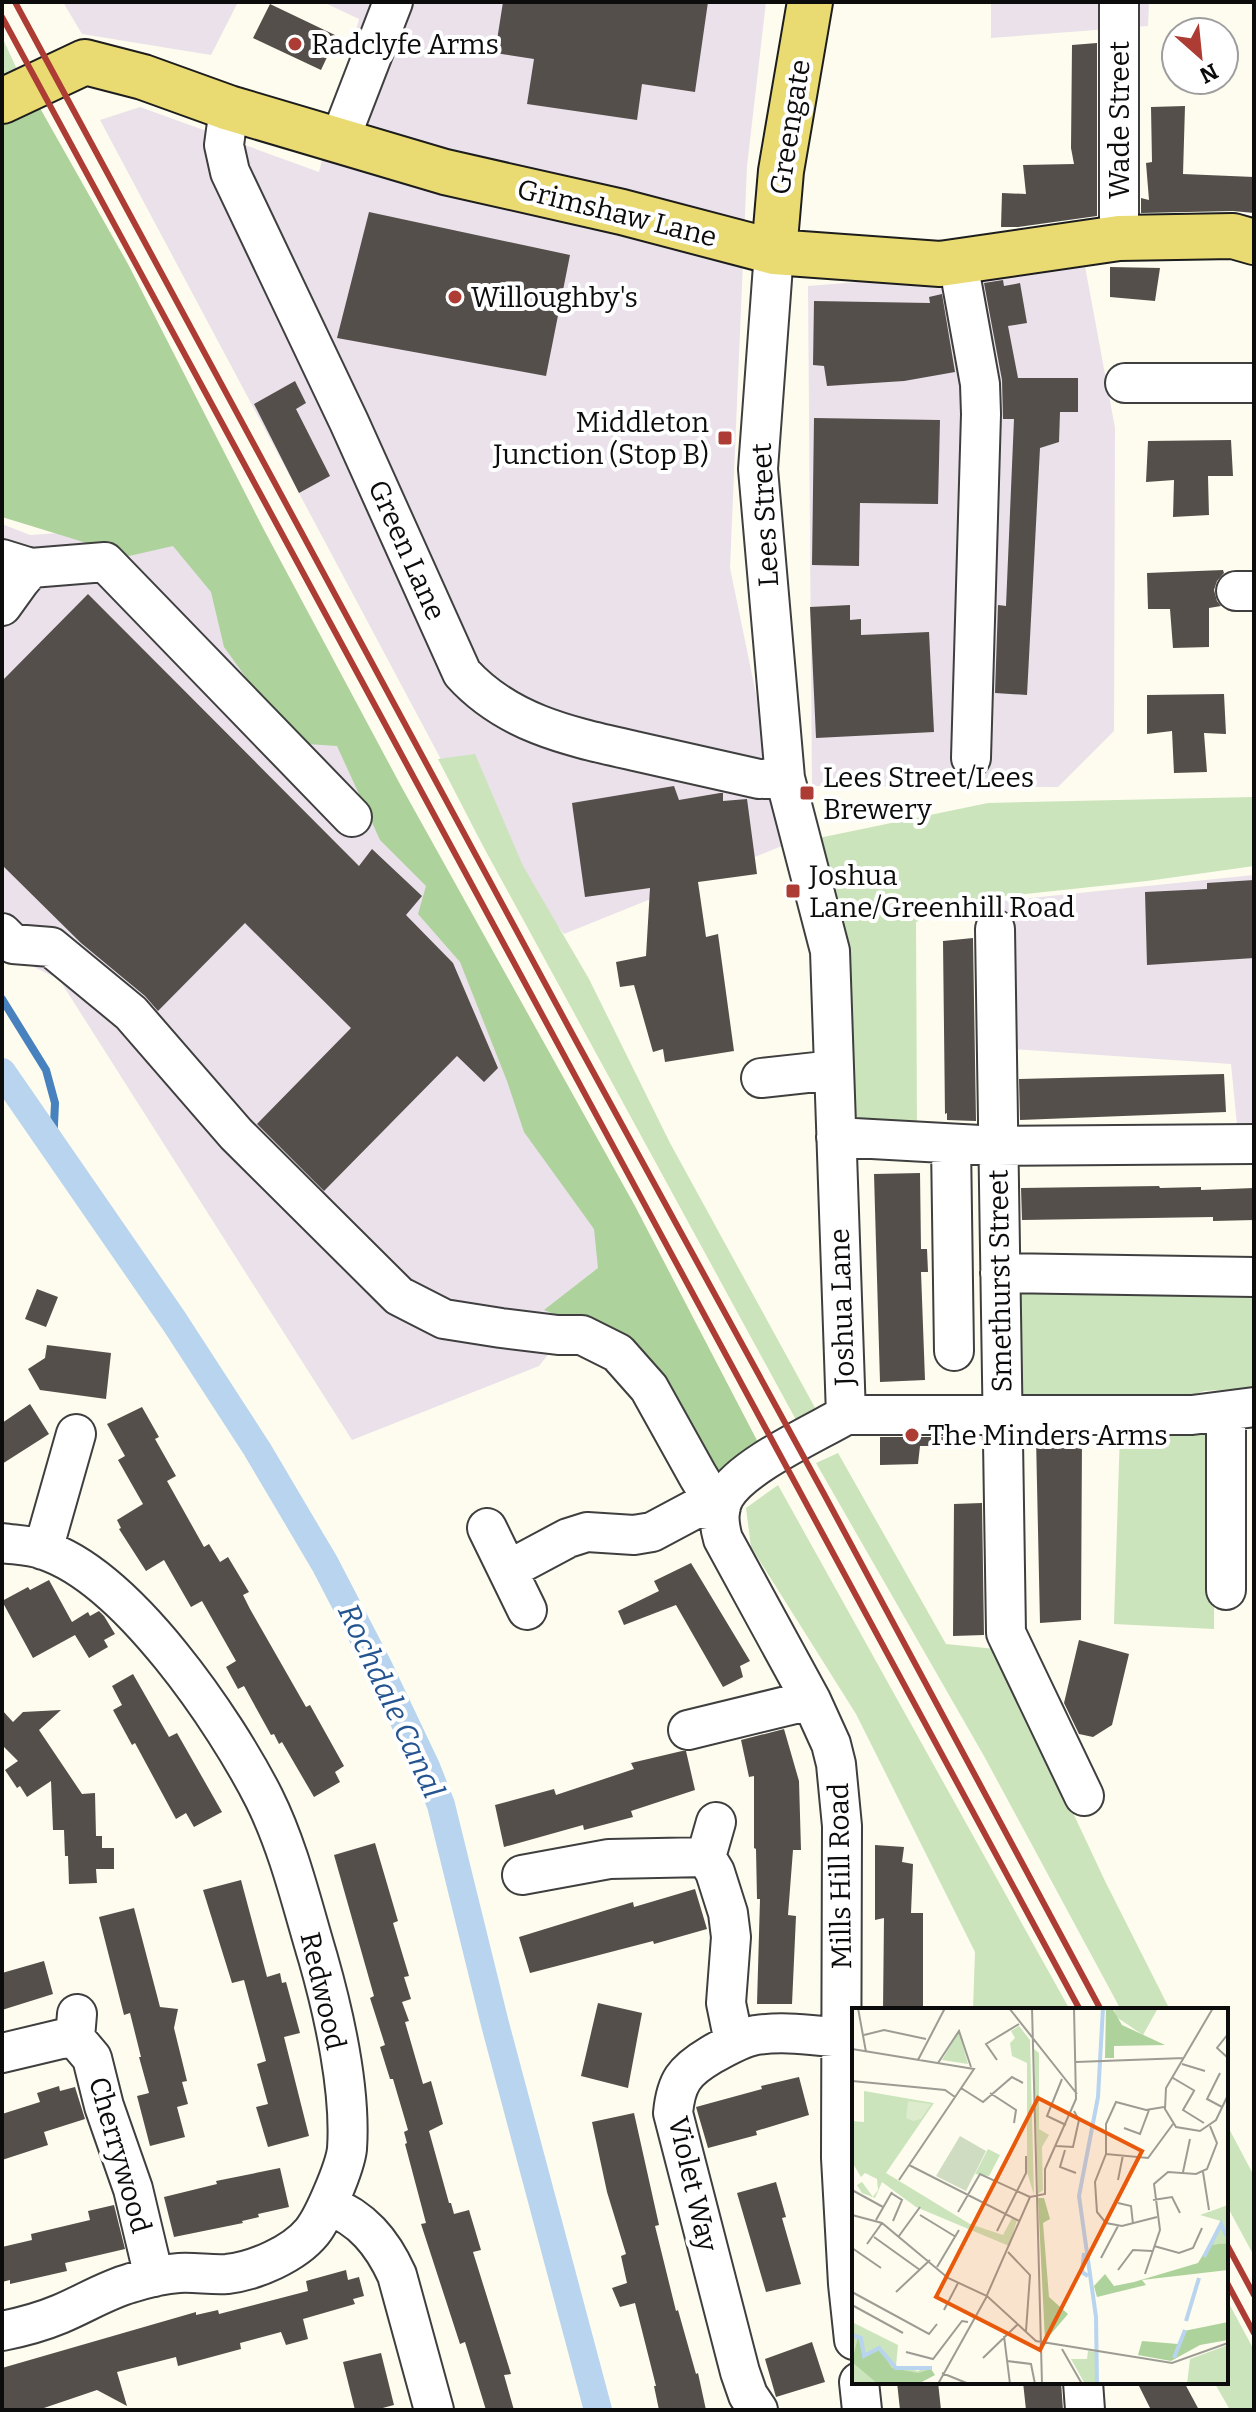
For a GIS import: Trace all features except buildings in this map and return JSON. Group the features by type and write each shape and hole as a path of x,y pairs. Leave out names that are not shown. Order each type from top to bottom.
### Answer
{"main road":[{"name":"Greengate","path":"774,252 781,171 810,2"},
{"name":"Grimshaw Lane","path":"2,101 85,62 143,77 229,108 445,172 622,212 774,252 940,264 1119,238 1233,236 1254,242"}],"street":[{"path":"340,139 393,2"},
{"name":"Wade Street","path":"1119,2 1119,238"},
{"name":"Green Lane","path":"229,108 224,145 230,172 349,422 462,673 478,690 538,726 586,740 759,779 785,778"},
{"name":"Lees Street","path":"774,252 758,469 785,778"},
{"path":"958,262 980,384 981,414 971,758"},
{"path":"1125,383 1254,383"},
{"path":"2,606 17,563 105,562 352,817"},
{"name":"Joshua Lane","path":"720,1510 725,1496 751,1469 846,1415 830,951 785,778"},
{"name":"Smethurst Street","path":"995,929 1006,1633 1084,1796"},
{"path":"2,933 13,944 51,947 131,1013 236,1134 399,1296 444,1319 558,1335 582,1335 618,1353 649,1388 720,1510 719,1524 723,1539 811,1700 688,1730"},
{"path":"761,1078 834,1070"},
{"path":"836,1137 998,1146 1254,1144"},
{"path":"951,1144 954,1351"},
{"path":"1000,1273 1254,1277"},
{"path":"846,1415 1192,1415 1240,1409 1226,1590"},
{"path":"43,1550 78,1479 76,1434"},
{"path":"508,1570 568,1538 587,1532 634,1535 652,1532 697,1508 720,1510"},
{"path":"487,1528 527,1610"},
{"name":"Redwood","path":"2,1543 43,1550 66,1560 126,1604 173,1659 240,1754 274,1821 295,1882 326,1989 339,2048 347,2119 347,2152 328,2205 312,2232 279,2257 228,2274 178,2273 154,2277 103,2292 60,2315 2,2331"},
{"name":"Mills Hill Road","path":"811,1700 832,1748 838,1775 842,1826 841,2158 851,2284"},
{"path":"522,1875 711,1839 715,1872 728,1913 731,1937 726,2003 734,2042"},
{"name":"Cherrywood","path":"2,2053 61,2039 76,2026 92,2058 104,2106 133,2189 154,2277"},
{"name":"Violet Way","path":"758,2410 748,2395 740,2372 673,2113 679,2085 697,2063 734,2042 756,2035 801,2034 842,2038"},
{"path":"328,2205 358,2220 389,2256 434,2410"},
{"path":"859,2384 862,2410"},
{"path":"1083,2384 1085,2410"}],"shaded area":[{"path":"63,2 238,2 211,55 82,34"},
{"path":"323,2 766,2 747,166 730,568 787,844 564,934 468,810 100,120 140,107 319,172 359,19"},
{"path":"991,2 1149,2 1148,26 991,38"},
{"path":"1084,261 1115,428 1114,731 1058,787 812,786 808,286"},
{"path":"235,521 517,1017 619,1264 539,1366 352,1440 59,979 2,952 2,524 30,535"},
{"path":"1254,875 1254,1124 1237,1125 1231,1064 1013,1049 1001,901"}],"green space":[{"path":"2,37 21,78 2,86"},
{"path":"36,101 128,264 263,528 401,786 635,1206 762,1450 707,1480 615,1338 544,1310 598,1268 594,1229 524,1132 460,962 418,914 426,886 380,840 337,746 293,743 224,647 211,592 173,546 129,556 2,517 2,112"},
{"path":"475,754 523,866 589,979 670,1143 819,1415 801,1429 438,759"},
{"path":"1254,797 1254,866 997,897 916,922 917,1127 854,1131 809,840 988,803"},
{"path":"1015,1288 1254,1292 1254,1388 1204,1391 1166,1405 1022,1397"},
{"path":"1215,1429 1214,1629 1114,1624 1120,1430"},
{"path":"838,1453 946,1644 996,1649 1105,1881 1169,2008 1120,2008 984,1756 816,1463"},
{"path":"778,1485 1069,2008 973,2008 975,1952 856,1714 751,1547 746,1508"},
{"path":"1228,2127 1254,2176 1254,2256 1228,2208"},
{"path":"1228,2302 1254,2350 1254,2410 1230,2410 1215,2384 1228,2384"}],"waterway":[{"path":"2,999 46,1070 55,1103 53,1146"},
{"name":"Rochdale Canal","path":"2,1072 174,1321 257,1449 325,1564 426,1767 441,1805 495,2024 598,2410"}],"railway":[{"path":"15,2 1100,2008"},
{"path":"2,17 1079,2008"},
{"path":"1228,2247 1254,2295"},
{"path":"1228,2285 1254,2333"}],"place":[{"name":"Radclyfe Arms","path":"295,44"},
{"name":"Willoughby's","path":"455,297"},
{"name":"Middleton Junction (Stop B)","path":"725,438"},
{"name":"Lees Street/Lees Brewery","path":"807,793"},
{"name":"Joshua Lane/Greenhill Road","path":"793,891"},
{"name":"The Minders Arms","path":"912,1435"}]}
